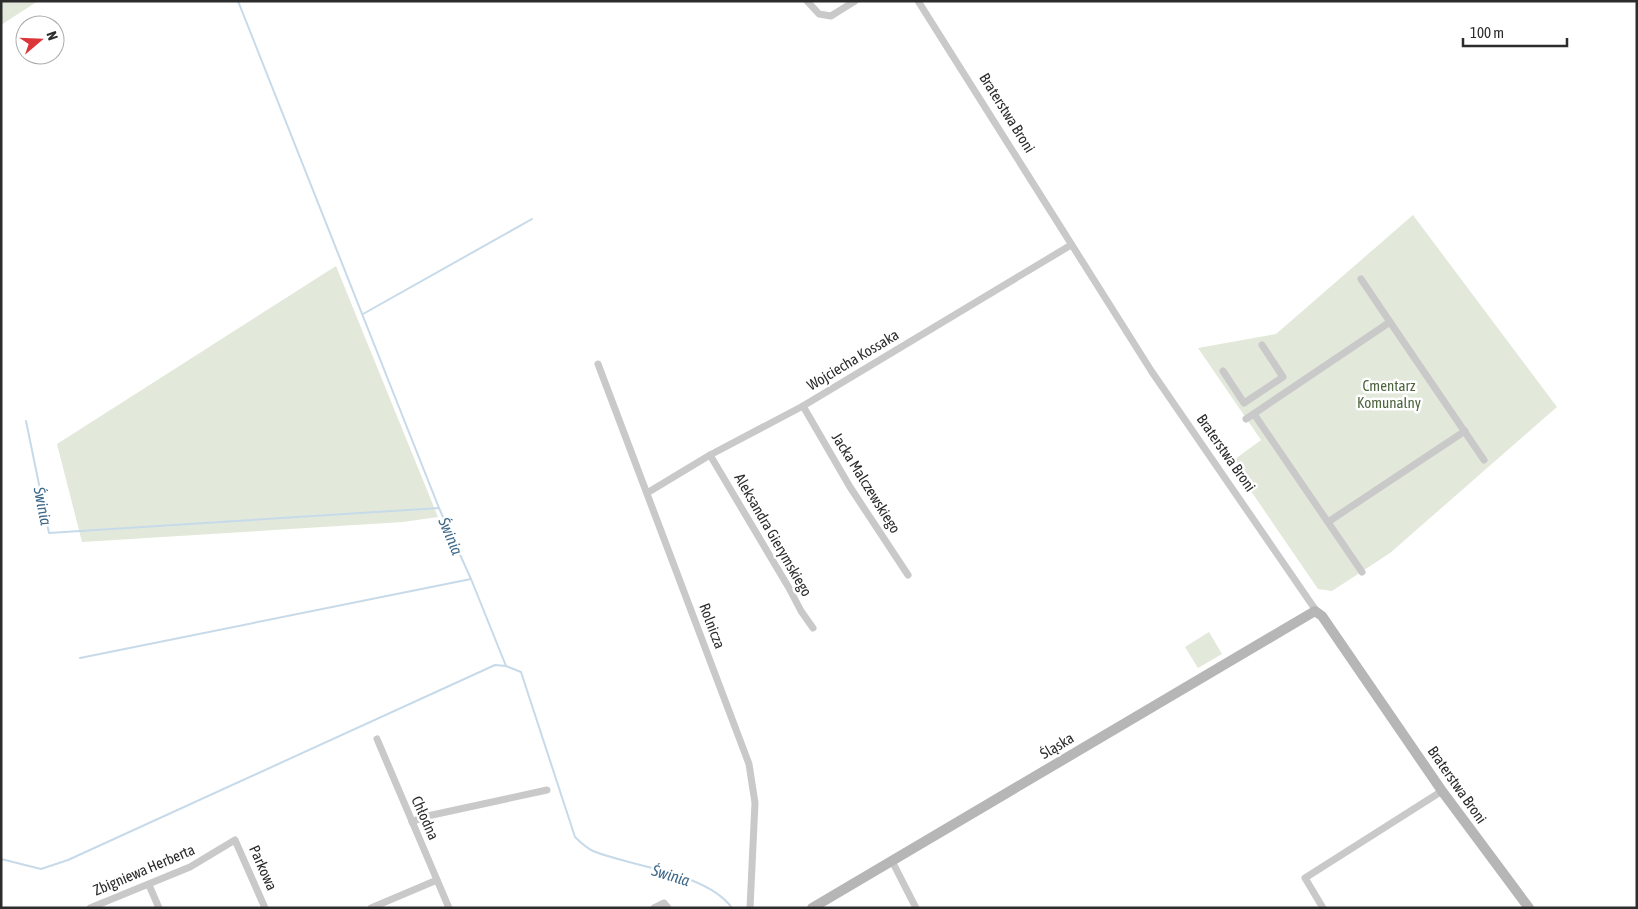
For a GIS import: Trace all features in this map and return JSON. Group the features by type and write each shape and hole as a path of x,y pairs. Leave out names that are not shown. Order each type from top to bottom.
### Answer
{"street":[{"path":"807,1 818,14 831,16 855,1"},
{"name":"Braterstwa Broni","path":"918,1 1070,245 1152,372 1442,792 1529,908"},
{"name":"Wojciecha Kossaka","path":"647,493 710,455 803,406 1070,245"},
{"path":"1361,279 1484,460"},
{"path":"1251,416 1390,322"},
{"path":"1262,345 1291,388"},
{"name":"Rolnicza","path":"598,364 751,773 755,802 750,908"},
{"path":"1223,371 1251,416 1362,572"},
{"path":"1244,403 1283,377"},
{"name":"Jacka Malczewskiego","path":"803,406 850,487 908,574"},
{"path":"1328,522 1465,432"},
{"name":"Aleksandra Gierymskiego","path":"710,455 790,588 801,611 813,628"},
{"name":"Śląska","path":"812,908 1184,687 1312,612 1317,612"},
{"name":"Chłodna","path":"377,739 449,908"},
{"path":"412,822 423,817 547,790"},
{"path":"1323,908 1305,878 1442,792"},
{"name":"Zbigniewa Herberta","path":"90,908 190,868 235,840"},
{"name":"Parkowa","path":"235,840 265,908"},
{"path":"892,861 916,908"},
{"path":"371,908 437,880"},
{"path":"149,885 159,908"},
{"path":"654,908 666,905"}],"green space":[{"path":"1,1 38,1 15,15 1,25"},
{"name":"Cmentarz Komunalny","path":"1413,215 1557,407 1390,553 1332,591 1318,589 1231,462 1261,440 1198,348 1276,334"},
{"path":"336,266 438,517 403,522 82,542 57,444"},
{"path":"1209,632 1222,654 1198,668 1185,647"}],"waterway":[{"path":"238,1 439,508"},
{"path":"363,314 532,219"},
{"name":"Świnia","path":"26,421 49,533 439,508 471,579 506,666 521,672 575,837 593,851 609,857 688,879 720,896 732,908"},
{"path":"80,658 471,579"},
{"path":"1,859 41,869 68,860 495,665 506,666"}]}
